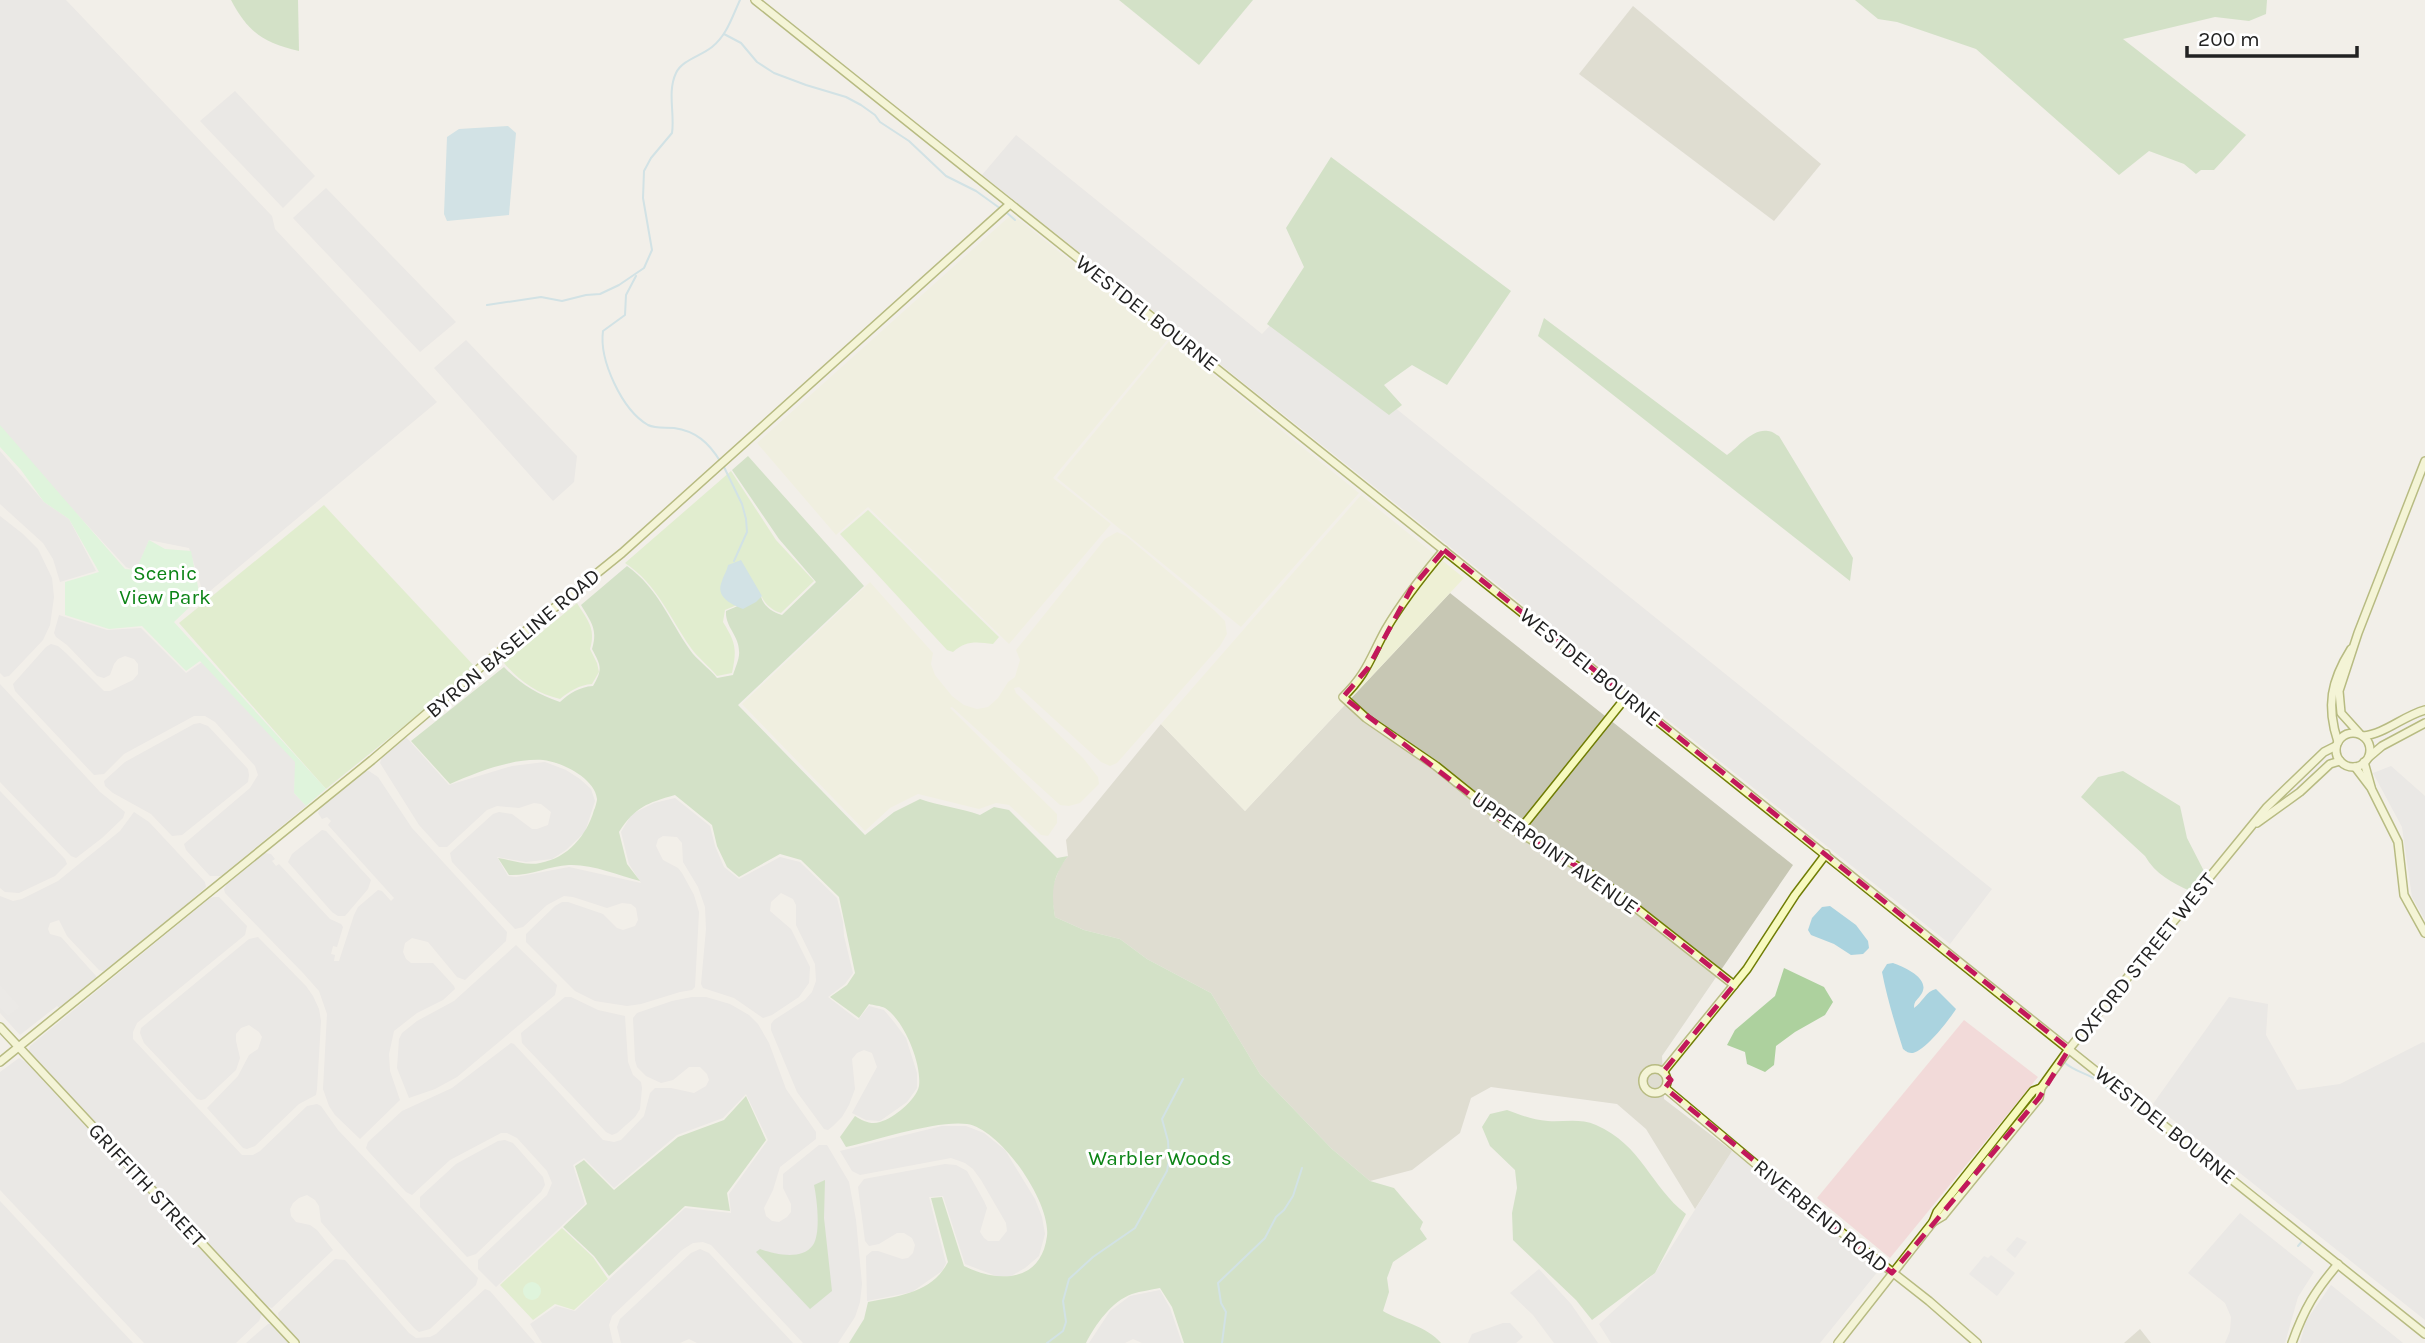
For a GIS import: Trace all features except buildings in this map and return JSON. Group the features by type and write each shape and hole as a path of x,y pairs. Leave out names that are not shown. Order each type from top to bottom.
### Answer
{"main road":[{"name":"WESTDEL BOURNE","path":"755,0 2425,1334"},
{"name":"BYRON BASELINE ROAD","path":"0,1062 622,553 1010,204"},
{"path":"2371,788 2365,761 2370,750 2367,740 2341,713 2339,691 2425,461"},
{"name":"UPPERPOINT AVENUE","path":"1444,550 1411,589 1386,630 1368,668 1343,697 1366,718 1436,766 1518,832 1599,879 1734,985"},
{"path":"2358,637 2345,659 2331,693 2331,716 2336,752 2340,761 2347,766 2355,766 2382,746 2425,723"},
{"path":"1518,832 1627,696"},
{"path":"2337,744 2344,735 2374,735 2405,717 2425,710"},
{"name":"OXFORD STREET WEST","path":"1838,1343 1933,1222 1943,1216 2039,1098 2041,1088 2069,1049 2267,807 2324,752 2337,744"},
{"name":"OXFORD STREET WEST","path":"2249,830 2300,792 2330,764 2340,761"},
{"path":"2355,766 2371,788 2398,842 2401,883 2407,903 2425,933"},
{"path":"1663,1072 1747,969 1795,895 1826,854"},
{"name":"GRIFFITH STREET","path":"0,1027 295,1343"},
{"path":"1657,1069 1663,1072 1667,1080 1665,1088 1658,1093 1652,1093 1643,1083 1648,1072 1657,1069"},
{"name":"RIVERBEND ROAD","path":"1665,1088 1770,1176 1929,1301 1977,1343"},
{"path":"2292,1343 2301,1317 2315,1291 2338,1264"}],"highlighted area":[{"path":"1444,550 2069,1049 2039,1098 1892,1273 1665,1088 1671,1080 1663,1072 1734,985 1599,879 1518,832 1343,697 1368,668 1411,589"}],"shaded area":[{"path":"0,0 66,0 272,216 275,229 437,402 204,596 189,548 149,540 136,571 126,567 0,431"},
{"path":"1633,6 1821,164 1774,221 1579,74"},
{"path":"235,91 315,176 283,208 200,121"},
{"path":"1016,135 1262,334 1280,315 1992,889 1950,944 982,175"},
{"path":"326,188 456,322 420,352 293,218"},
{"path":"1012,214 1168,339 1053,478 1111,524 1009,644 868,507 836,535 757,443"},
{"path":"466,340 577,456 574,482 553,501 434,368"},
{"path":"1170,340 1359,493 1241,627 1057,478"},
{"path":"0,451 44,502 69,519 96,571 60,582 53,559 43,543 0,504"},
{"path":"1361,495 1464,578 1245,811 1161,724"},
{"path":"0,516 38,549 52,578 54,597 50,625 43,640 9,676 4,677 0,673"},
{"path":"1117,532 1126,536 1215,611 1225,621 1227,634 1220,646 1117,763 1110,766 1101,762 1019,687 1014,688 1083,758 1098,777 1099,784 1080,803 1069,806 1060,805 950,708 1057,814 1057,823 1048,836 1041,835 1009,805 996,803 979,809 918,794 890,808 865,831 742,704 870,582 933,653 931,664 935,675 952,696 964,705 977,709 988,707 1015,677 1020,660 1016,650 1105,539"},
{"path":"1450,593 1793,865 1662,1056 1664,1099 1732,1151 1695,1209 1646,1129 1617,1104 1491,1087 1471,1098 1460,1133 1412,1170 1370,1181 1332,1149 1260,1074 1211,993 1147,959 1120,939 1084,930 1055,917 1051,891 1060,867 1068,856 1066,840 1161,724 1245,811"},
{"path":"59,615 107,630 141,628 186,673 202,662 296,762 294,793 306,806 221,876 210,876 186,850 184,844 250,788 258,775 255,766 215,722 205,716 194,716 124,754 104,774 94,775 15,691 13,684 51,644 66,653 104,691 110,691 133,680 138,674 138,664 134,659 125,656 114,664 110,675 104,678 97,676 56,637 54,633"},
{"path":"0,684 100,792 125,812 123,818 102,838 76,858 71,856 0,782"},
{"path":"200,723 208,726 248,769 248,782 182,835 172,836 151,814 113,793 105,786 104,781 125,762"},
{"path":"406,737 449,785 512,766 545,762 566,770 591,789 595,801 585,832 552,859 526,862 497,857 508,876 516,877 569,867 641,883 629,864 621,832 632,814 654,803 675,798 710,826 724,867 739,879 780,857 800,862 837,898 843,922 853,973 845,984 828,997 858,1020 869,1006 884,1010 906,1038 917,1073 917,1088 907,1102 880,1121 866,1120 852,1113 877,1067 872,1053 864,1050 857,1053 852,1059 855,1089 849,1105 833,1126 828,1130 824,1129 797,1092 771,1030 774,1020 805,1000 816,981 815,964 796,925 796,905 793,899 781,893 771,902 770,911 791,929 810,967 809,983 799,997 763,1018 734,998 703,988 701,984 706,929 705,907 698,887 683,862 682,843 677,837 663,836 658,839 656,846 663,860 682,873 694,895 699,912 695,987 627,1006 595,1001 575,991 526,942 526,934 562,902 603,914 617,928 623,930 635,926 638,920 636,908 622,903 607,908 564,896 547,905 523,927 515,929 452,862 450,853 493,814 512,814 532,829 537,829 548,825 551,812 541,804 534,803 519,808 497,806 487,810 447,847 439,847 419,825 380,763 382,757"},
{"path":"2391,766 2425,796 2425,920 2412,897 2402,827 2373,773"},
{"path":"369,771 378,777 412,828 507,932 506,941 465,980 457,977 428,942 412,938 405,943 403,952 406,959 411,963 433,963 455,989 443,1000 417,1013 394,1031 389,1054 390,1071 400,1100 360,1139 335,1115 323,1089 327,1014 319,991 224,889 265,853 271,854 276,866 279,864 330,919 343,927 337,947 333,946 331,954 335,955 334,961 339,961 358,907 378,890 391,901 394,898 328,825 331,821 327,817 322,819 318,813 322,805 362,772"},
{"path":"0,791 67,864 55,876 19,893 5,892 0,888"},
{"path":"134,812 149,822 205,882 206,887 108,973 99,970 67,936 59,920 50,923 50,934 61,937 97,980 62,1010 57,1006 20,1035 0,1013 0,896 13,901 22,899 58,881 120,831"},
{"path":"322,830 326,831 371,880 368,889 345,916 332,912 288,862 292,854"},
{"path":"214,897 219,897 247,926 245,935 137,1023 133,1039 242,1155 253,1155 260,1151 307,1106 321,1106 338,1130 478,1278 476,1285 430,1329 419,1332 414,1328 321,1222 319,1206 307,1195 293,1203 291,1216 296,1222 310,1225 317,1230 333,1250 272,1308 266,1306 28,1054 30,1046"},
{"path":"258,937 306,986 319,1009 321,1021 316,1095 299,1104 255,1146 247,1149 243,1148 207,1108 238,1076 249,1055 258,1049 262,1037 259,1032 249,1025 241,1028 236,1034 240,1058 236,1070 201,1100 197,1099 144,1043 140,1033 141,1028 249,939"},
{"path":"516,945 557,985 555,995 457,1077 435,1089 409,1098 397,1068 399,1039 402,1033 417,1021 454,1001"},
{"path":"0,985 20,1007 8,1016 0,1008"},
{"path":"565,997 571,997 598,1010 625,1016 628,1062 642,1088 640,1109 635,1117 612,1135 606,1132 522,1043 521,1033"},
{"path":"692,997 706,997 730,1004 758,1024 769,1043 786,1089 816,1132 816,1139 780,1167 764,1208 766,1216 779,1222 791,1212 791,1204 783,1188 783,1174 819,1145 827,1145 849,1182 856,1220 862,1284 855,1317 838,1343 803,1343 711,1245 703,1242 693,1243 682,1250 612,1316 609,1325 613,1343 542,1343 530,1324 556,1306 575,1311 685,1208 731,1213 729,1194 768,1140 746,1094 723,1118 677,1135 614,1188 584,1158 573,1165 585,1204 496,1287 478,1269 478,1260 547,1195 552,1183 547,1171 517,1138 501,1133 450,1160 412,1195 406,1192 369,1152 366,1148 368,1142 402,1111 452,1088 511,1043 603,1140 621,1140 644,1116 650,1093 655,1088 694,1093 706,1086 709,1080 700,1067 689,1067 673,1080 661,1083 646,1076 637,1067 635,1060 633,1018 637,1013"},
{"path":"2229,997 2268,1004 2266,1035 2297,1090 2340,1084 2425,1043 2425,1320 2153,1104"},
{"path":"1964,1020 2038,1077 1890,1258 1817,1198"},
{"path":"19,1058 29,1064 260,1311 262,1314 259,1321 236,1343 144,1343 0,1190 0,1072"},
{"path":"942,1126 966,1126 984,1133 1005,1150 1035,1199 1042,1217 1045,1234 1039,1256 1011,1276 996,1276 965,1264 943,1196 929,1197 946,1263 942,1271 912,1292 867,1301 866,1256 872,1251 878,1251 902,1259 908,1258 915,1245 912,1238 904,1233 897,1233 879,1244 869,1246 865,1241 858,1187 864,1179 945,1164 956,1165 967,1171 987,1208 980,1232 984,1238 988,1241 999,1241 1007,1231 1006,1223 981,1180 965,1163 951,1158 860,1175 852,1171 840,1151"},
{"path":"498,1141 513,1143 543,1177 545,1185 541,1192 476,1254 467,1257 420,1207 420,1197 456,1164"},
{"path":"1732,1151 1879,1270 1820,1343 1611,1343 1599,1324 1655,1273"},
{"path":"0,1201 133,1343 0,1343"},
{"path":"2240,1213 2314,1272 2298,1297 2285,1343 2225,1343 2230,1331 2231,1317 2225,1303 2188,1273"},
{"path":"2017,1237 2027,1242 2015,1258 2006,1250"},
{"path":"700,1249 709,1253 793,1343 697,1343 689,1339 680,1343 621,1343 617,1327 620,1319 691,1253"},
{"path":"1991,1255 2015,1273 1997,1296 1969,1274 1984,1256 1988,1258"},
{"path":"335,1259 345,1260 416,1338 436,1334 485,1289 490,1291 535,1343 300,1343 280,1323 278,1313"},
{"path":"1539,1269 1571,1304 1598,1343 1554,1343 1533,1315 1510,1293"},
{"path":"2331,1285 2403,1343 2300,1343 2306,1321"},
{"path":"1160,1290 1170,1308 1182,1343 1142,1343 1133,1339 1125,1343 1089,1343 1110,1311 1130,1296"},
{"path":"1510,1323 1523,1337 1516,1343 1468,1343 1472,1334"},
{"path":"268,1324 273,1324 290,1343 246,1343"},
{"path":"2140,1329 2151,1343 2124,1343"}],"green space":[{"path":"231,0 298,0 299,51 266,40 250,28"},
{"path":"1119,0 1253,0 1199,65"},
{"path":"1855,0 2267,0 2266,14 2249,21 2215,17 2123,39 2246,135 2214,170 2201,170 2196,174 2184,164 2149,151 2119,175 1976,49 1897,22 1878,19"},
{"path":"1331,157 1511,291 1447,385 1412,365 1384,385 1402,405 1389,415 1267,324 1304,267 1286,228"},
{"path":"1544,318 1727,455 1757,432 1769,431 1779,436 1853,558 1850,581 1538,336"},
{"name":"Scenic View Park","path":"0,425 125,569 136,570 149,540 165,549 191,551 200,597 174,622 326,789 306,806 294,793 295,762 200,661 186,671 142,626 109,629 65,615 65,582 99,572 69,519 44,502 0,447"},
{"name":"Warbler Woods","path":"748,456 864,586 738,705 865,835 894,812 920,799 980,815 994,807 1009,810 1057,858 1068,856 1054,885 1055,917 1084,930 1120,939 1147,959 1211,993 1260,1074 1332,1149 1370,1181 1394,1188 1423,1222 1420,1229 1427,1239 1393,1262 1387,1278 1389,1292 1383,1311 1421,1328 1441,1343 1184,1343 1172,1307 1160,1288 1132,1294 1118,1302 1099,1321 1086,1343 849,1343 864,1319 868,1302 903,1295 924,1287 948,1262 931,1198 942,1197 964,1266 977,1272 1004,1276 1027,1271 1043,1251 1047,1236 1041,1205 1032,1187 1008,1153 980,1129 967,1124 940,1125 846,1147 840,1137 855,1116 873,1123 892,1117 914,1097 919,1086 919,1077 910,1043 892,1014 885,1008 869,1004 859,1018 830,997 847,985 855,973 839,897 801,860 780,854 739,877 727,867 717,846 712,825 675,795 642,807 619,832 627,864 640,881 578,865 509,875 498,858 535,864 559,856 575,844 587,828 596,805 595,791 590,784 576,772 559,764 531,760 495,767 450,784 411,741 504,667 529,688 560,702 575,691 593,686 600,667 592,649 592,626 581,605 627,566 655,594 696,657 717,678 733,675 739,657 738,645 726,611 761,596 769,609 782,615 816,582 779,539 732,470"},
{"path":"731,471 776,540 814,581 781,613 769,606 761,595 725,610 723,622 733,641 735,658 732,673 717,676 691,648 655,591 625,563"},
{"path":"324,505 476,668 326,789 179,623"},
{"path":"868,510 999,637 993,644 972,643 962,645 953,652 947,650 840,534"},
{"path":"577,603 590,625 590,649 599,672 592,684 575,689 560,699 529,686 504,663"},
{"path":"2123,771 2180,806 2187,838 2206,875 2190,891 2159,873 2145,856 2081,797 2098,777"},
{"path":"1784,968 1824,987 1833,1002 1825,1015 1776,1046 1774,1065 1765,1072 1747,1064 1745,1052 1727,1045 1735,1030 1775,996"},
{"path":"746,1096 766,1140 727,1193 730,1211 685,1206 609,1276 594,1256 563,1227 587,1204 575,1166 584,1160 614,1190 678,1137 724,1120"},
{"path":"1507,1110 1543,1120 1590,1123 1612,1133 1635,1155 1663,1191 1686,1214 1655,1273 1592,1320 1576,1300 1513,1240 1512,1213 1517,1188 1515,1170 1490,1146 1482,1127 1490,1114"},
{"path":"825,1180 824,1218 832,1291 810,1309 756,1252 760,1249 795,1255 813,1245 818,1224 814,1185"},
{"path":"562,1228 593,1257 608,1279 574,1310 555,1304 533,1320 500,1285"},
{"path":"532,1282 538,1285 541,1291 538,1297 532,1300 526,1297 523,1291 526,1285"}],"water":[{"path":"508,126 516,133 509,215 447,221 444,214 447,137 459,129"},
{"path":"741,560 762,596 743,609 729,602 720,591 728,565"},
{"path":"1830,906 1856,925 1868,941 1869,948 1863,954 1851,955 1834,944 1811,935 1808,930 1812,918 1822,907"},
{"path":"1893,963 1915,974 1922,983 1924,988 1914,1008 1929,992 1936,989 1956,1009 1930,1041 1913,1053 1903,1049 1884,982 1882,972 1887,964"}],"waterway":[{"path":"487,305 541,297 562,301 600,294 644,268 652,250 643,198 644,171 672,133 673,80 683,65 712,47 722,37 740,0"},
{"path":"724,34 741,43 757,62 774,73 846,97 861,105 880,122 909,141 946,176 976,191 1001,209"},
{"path":"1006,212 1015,220"},
{"path":"636,276 626,295 625,315 603,331 605,356 614,383 638,418 654,427 674,428 695,435 706,443 720,461"},
{"path":"723,465 742,504 746,519 747,532 734,561"},
{"path":"2064,1062 2100,1082 2118,1097"},
{"path":"1047,1343 1063,1331 1066,1322 1063,1301 1069,1279 1093,1257 1135,1228 1167,1171 1168,1141 1162,1119 1183,1079"},
{"path":"1222,1343 1226,1312 1221,1303 1218,1283 1265,1238 1276,1217 1293,1196 1302,1168"},
{"path":"2298,1246 2304,1239"}]}
